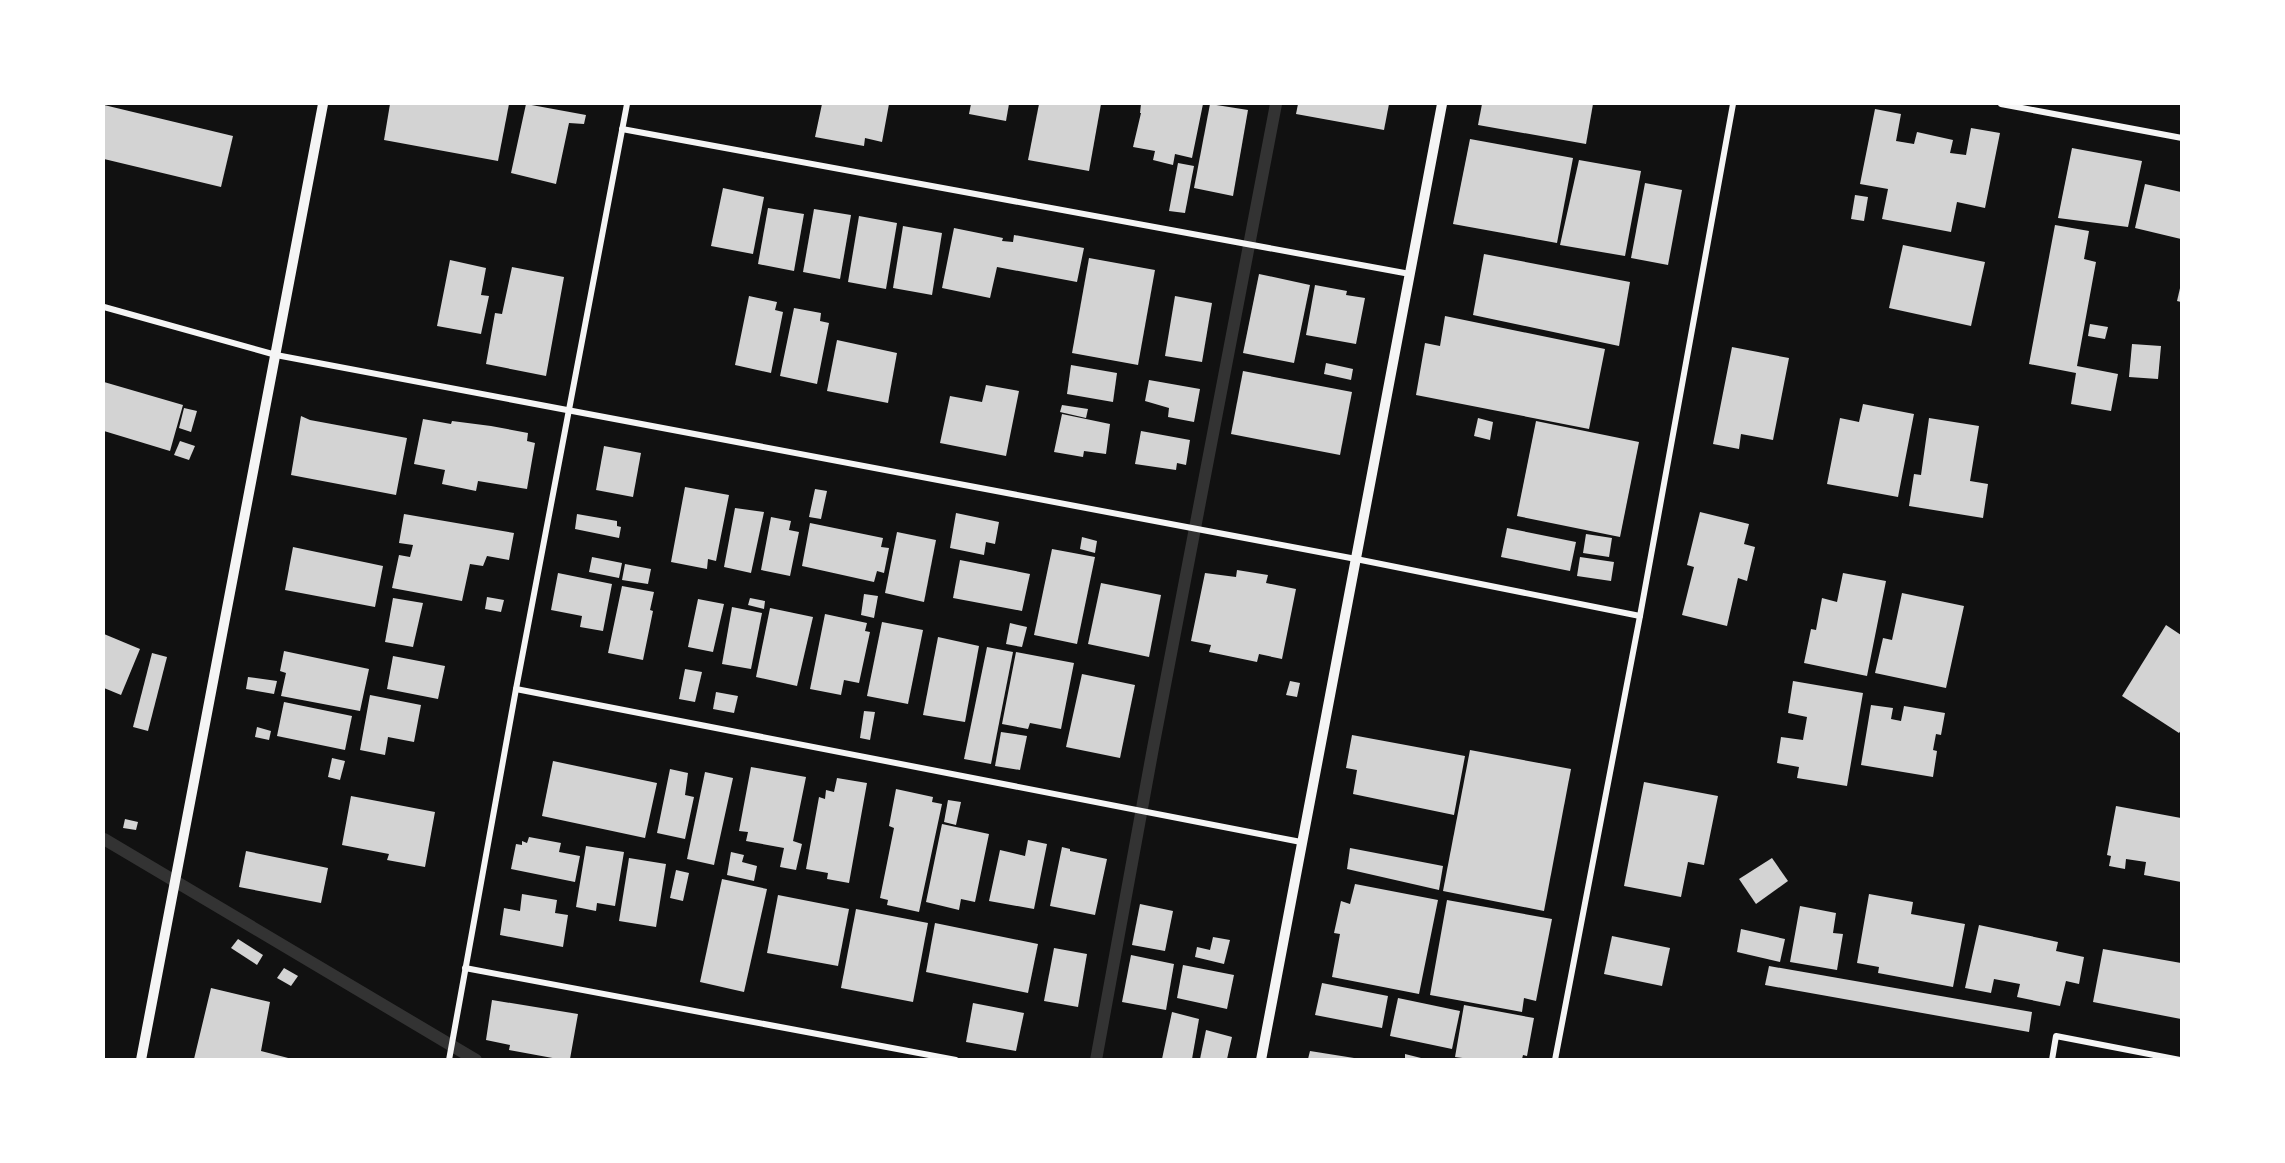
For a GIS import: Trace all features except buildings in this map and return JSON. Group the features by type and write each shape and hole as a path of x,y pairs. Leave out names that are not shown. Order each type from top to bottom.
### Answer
{"street":[{"path":"141,1059 323,104"},
{"path":"449,1059 627,104"},
{"path":"1261,1059 1442,104"},
{"path":"1555,1059 1640,616 1733,104"},
{"path":"2001,104 2181,138"},
{"path":"2047,112 2048,104"},
{"path":"622,129 1410,274"},
{"path":"104,307 276,356 1356,559 1640,616"},
{"path":"516,690 1301,842"},
{"path":"465,968 956,1059"},
{"path":"2052,1059 2056,1036 2180,1059"}],"waterway":[{"path":"1096,1060 1276,104"},
{"path":"104,839 476,1060"}]}
